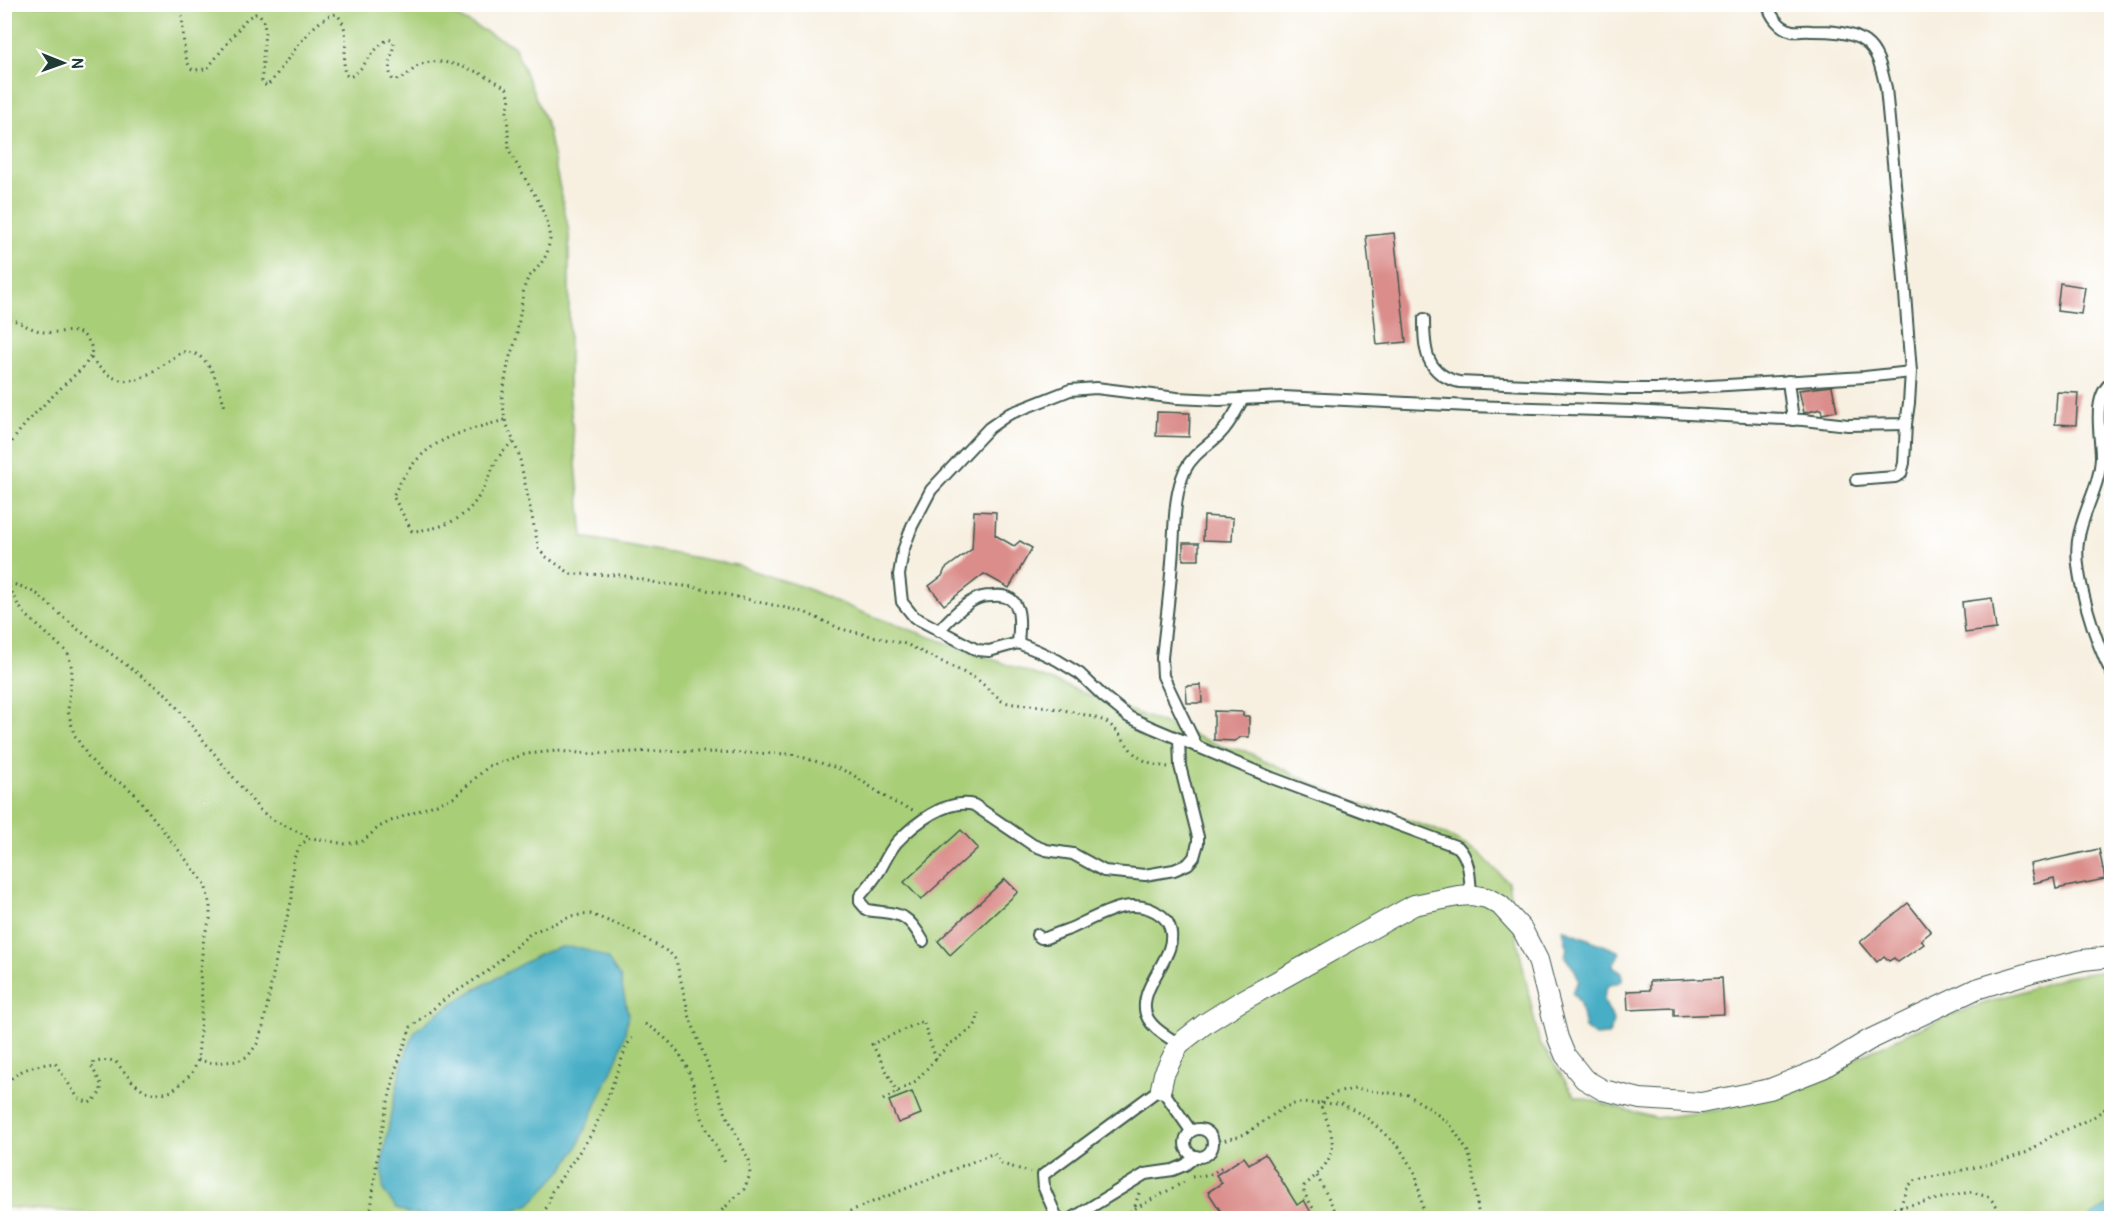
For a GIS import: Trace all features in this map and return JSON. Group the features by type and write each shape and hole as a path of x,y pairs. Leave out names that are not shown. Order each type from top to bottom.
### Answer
{"street":[{"path":"1161,1088 1164,1074 1179,1044 1238,1003 1414,905 1435,899 1471,895 1487,898 1500,905 1522,929 1538,960 1558,1038 1575,1068 1584,1079 1602,1090 1640,1099 1701,1103 1770,1089 1823,1068 1869,1040 1976,989 2036,971 2083,960 2112,957"}],"lane":[{"path":"1768,4 1769,12 1778,23 1791,31 1848,34 1865,41 1880,64 1886,88 1911,372 1909,409 1901,474 1895,477 1856,480"},
{"path":"1424,319 1424,341 1428,358 1435,369 1450,380 1459,382 1624,389 1865,377 1911,372"},
{"path":"1788,381 1793,420"},
{"path":"2112,382 2104,391 2100,405 2101,458 2097,483 2082,524 2078,543 2078,564 2091,621 2102,655 2112,674"},
{"path":"1471,895 1468,865 1464,853 1458,847 1272,778 1129,717 1080,674 1057,660 1018,643 989,651 977,650 914,617 902,602 899,575 903,551 912,526 931,490 989,428 1009,414 1070,390 1096,388 1177,398 1243,399 1284,396 1793,420 1848,425 1906,424"},
{"path":"1197,747 1163,676 1162,658 1174,516 1186,468 1195,455 1221,433 1233,418 1243,399"},
{"path":"938,631 973,600 1000,595 1013,600 1017,606 1018,643"},
{"path":"923,941 905,916 885,911 867,910 860,902 860,896 873,881 897,842 933,814 955,804 974,805 1033,845 1046,850 1073,854 1095,867 1112,873 1134,875 1165,873 1188,864 1197,853 1198,837 1180,766 1179,739"},
{"path":"1036,935 1046,938 1112,908 1137,906 1155,911 1162,916 1168,921 1172,931 1169,949 1150,986 1145,1008 1150,1023 1179,1044"},
{"path":"1057,1218 1044,1188 1043,1175 1161,1088 1191,1131"},
{"path":"1073,1218 1145,1174 1173,1170 1185,1165 1196,1156 1208,1153 1213,1142 1207,1131 1199,1129 1191,1131 1186,1137 1185,1145 1189,1153 1196,1156"}],"path":[{"path":"180,4 184,20 186,62 193,70 207,69 247,18 259,14 263,19 265,29 262,83 267,86 308,34 323,20 336,14 344,26 344,69 345,74 349,77 356,75 379,45 389,39 394,44 390,69 390,76 393,80 403,78 421,64 442,63 479,71 507,89 510,98 507,112 509,151 543,210 550,239 547,254 528,278 524,288 516,340 503,388 502,405 505,420 519,455 539,549 567,572 579,575 621,575 657,583 693,587 804,612 841,629 912,647 977,679 1002,701 1017,705 1039,706 1105,721 1113,727 1132,753 1142,761 1173,768 1180,766"},
{"path":"4,316 43,332 82,333 91,344 92,349 91,358 21,429 4,456"},
{"path":"91,358 110,377 117,380 140,380 182,352 198,353 205,359 225,407"},
{"path":"505,420 468,430 438,442 414,461 393,496 412,531 431,530 453,521 472,508 501,452 513,442"},
{"path":"4,576 25,614 68,653 72,669 69,719 74,734 89,758 104,774 134,793 205,884 210,912 200,972 202,1002 198,1060 192,1073 172,1091 165,1093 145,1091 133,1082 116,1062 110,1060 94,1062 91,1065 101,1084 101,1092 89,1103 78,1098 55,1063 28,1067 4,1085"},
{"path":"9,584 23,586 37,594 76,628 166,693 258,809 271,819 311,838 346,844 363,841 391,821 453,798 489,766 526,754 557,751 592,754 633,751 721,752 802,756 850,773 901,807 933,814"},
{"path":"198,1060 213,1063 238,1061 248,1056 257,1044 263,1027 277,954 292,899 293,860 301,844 311,838"},
{"path":"378,1218 371,1211 378,1149 397,1065 411,1027 429,1011 488,971 531,933 572,916 590,914 627,928 670,953 678,964 689,1015 726,1114 749,1160 750,1175 744,1189 714,1218"},
{"path":"883,1100 916,1081 947,1046 973,1028 977,1022 978,1013"},
{"path":"898,1093 872,1044 923,1021 936,1059"},
{"path":"645,1024 658,1032 678,1050 683,1058 693,1083 700,1113 726,1164"},
{"path":"538,1218 547,1207 552,1191 591,1135 603,1110 627,1045 632,1038"},
{"path":"1320,1104 1332,1094 1354,1089 1408,1095 1426,1106 1450,1125 1468,1152 1472,1161 1479,1218"},
{"path":"1213,1142 1223,1142 1245,1134 1285,1107 1297,1103 1335,1103 1347,1107 1365,1116 1394,1141 1407,1158 1416,1175 1425,1218"},
{"path":"1318,1218 1304,1193 1304,1186 1328,1164 1331,1153 1333,1138 1320,1104"},
{"path":"1897,1218 1910,1184 1914,1181 1999,1162 2028,1152 2050,1137 2091,1118 2112,1104"},
{"path":"833,1218 994,1153 1002,1164 1043,1175"},
{"path":"1120,1218 1193,1176 1212,1174 1222,1167 1224,1170"},
{"path":"1134,1209 1145,1174"},
{"path":"1317,1176 1339,1218"},
{"path":"1882,1211 1970,1192 1989,1197 2007,1218"}],"green space":[{"path":"4,5 420,5 444,10 514,46 546,122 569,232 569,392 583,537 736,565 803,587 861,612 1072,688 1224,747 1245,751 1339,796 1436,830 1477,851 1508,882 1518,944 1539,1041 1575,1096 1656,1118 1718,1110 1795,1088 1911,1032 1967,1009 2066,977 2111,970 2111,1218 116,1218 111,1215 5,1207"}],"water":[{"path":"1563,929 1620,952 1613,966 1622,972 1622,981 1608,986 1604,997 1613,1020 1608,1035 1595,1036 1585,1028 1580,1003 1572,992 1579,981 1575,970 1565,957 1567,947"},
{"path":"561,947 582,948 607,958 620,977 628,1014 619,1054 576,1150 563,1169 530,1204 517,1209 482,1216 410,1214 396,1208 383,1190 382,1162 403,1060 415,1031 469,993 540,954"},
{"path":"2111,1203 2111,1218 2089,1218"}],"building":[{"path":"1394,233 1406,342 1377,345 1366,236"},
{"path":"2060,283 2085,287 2081,314 2057,311"},
{"path":"1832,386 1837,411 1822,414 1821,409 1804,413 1799,390"},
{"path":"2057,392 2078,393 2076,425 2055,424"},
{"path":"1157,412 1190,413 1189,437 1156,436"},
{"path":"974,511 996,512 995,535 1014,546 1020,541 1032,548 1009,588 984,574 944,605 929,586 942,576 945,569 972,549"},
{"path":"1204,516 1233,518 1232,541 1203,540"},
{"path":"1183,543 1199,543 1199,560 1183,560"},
{"path":"1992,598 1996,629 1965,633 1962,602"},
{"path":"1201,685 1202,703 1187,703 1186,686"},
{"path":"1214,711 1243,712 1243,716 1249,716 1249,737 1241,737 1235,741 1214,740"},
{"path":"961,830 978,848 921,900 904,882"},
{"path":"2099,849 2105,879 2056,889 2054,878 2034,883 2030,864"},
{"path":"1005,879 1018,892 950,955 938,941"},
{"path":"1908,903 1931,932 1921,940 1924,944 1898,962 1894,958 1889,961 1884,956 1877,962 1860,942"},
{"path":"1722,978 1724,1014 1674,1016 1674,1008 1628,1010 1627,991 1650,990 1650,981"},
{"path":"912,1092 921,1114 898,1123 889,1101"},
{"path":"1265,1154 1297,1205 1304,1200 1314,1218 1225,1218 1208,1192 1222,1183 1216,1175 1244,1157 1249,1164"}]}
